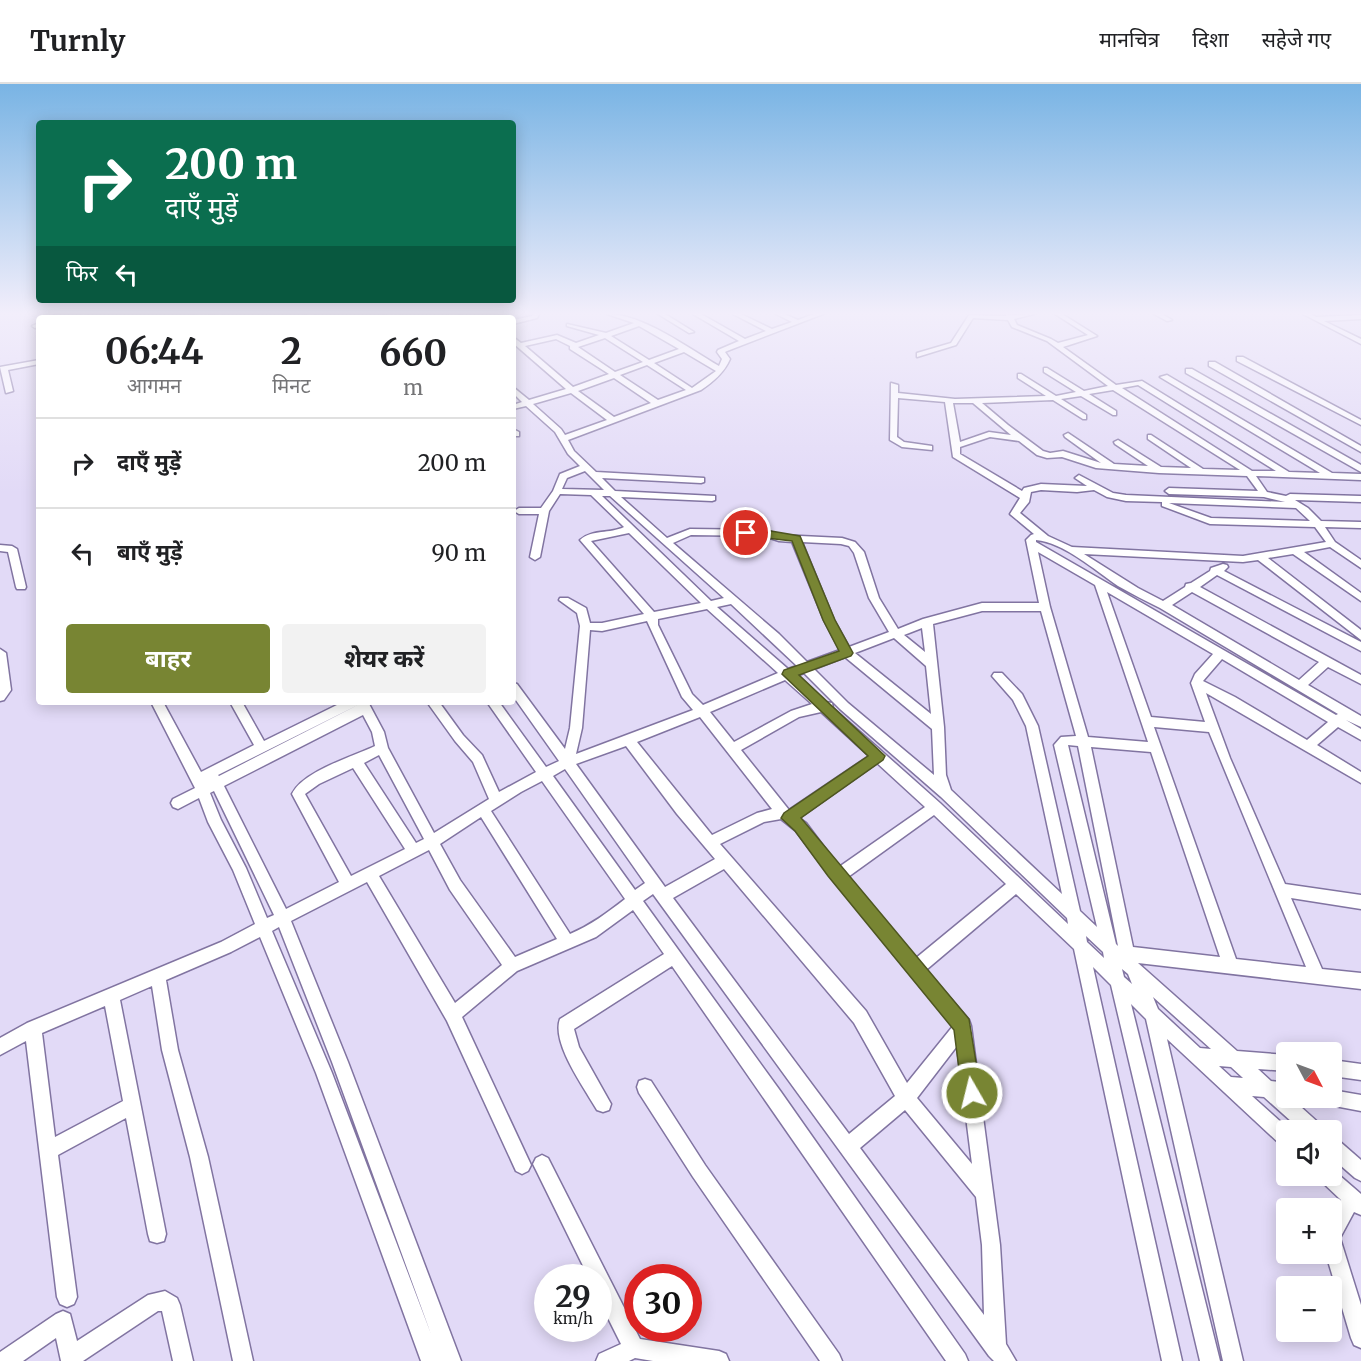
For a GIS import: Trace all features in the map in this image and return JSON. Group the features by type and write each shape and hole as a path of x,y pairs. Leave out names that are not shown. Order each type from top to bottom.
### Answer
{"street":[{"path":"4,374 9,391"},
{"path":"553,374 613,420"},
{"path":"516,406 618,374"},
{"path":"667,374 691,390"},
{"path":"564,439 705,384 716,374"},
{"path":"1053,374 1113,413"},
{"path":"1095,374 1249,472 1263,494"},
{"path":"1193,374 1361,469"},
{"path":"1228,374 1361,449"},
{"path":"1265,374 1361,423"},
{"path":"614,375 658,404"},
{"path":"1021,376 1083,417"},
{"path":"1164,377 1331,475"},
{"path":"894,395 949,401 1023,400 1055,398 1139,383 1285,473"},
{"path":"894,385 893,438 902,444 929,448"},
{"path":"516,392 549,422 564,439 571,452 624,505 668,541 775,637 844,706 945,793 1133,969 1302,1120"},
{"path":"975,400 1024,441 1045,455 1063,454 1096,465 1112,467 1361,477"},
{"path":"949,401 956,455 1025,497"},
{"path":"1331,415 1341,413"},
{"path":"1259,433 1321,418"},
{"path":"956,446 989,434 1024,441"},
{"path":"1068,435 1112,467"},
{"path":"1151,437 1200,471"},
{"path":"1118,442 1160,470"},
{"path":"535,557 544,512 563,476 586,467"},
{"path":"596,476 701,480"},
{"path":"1079,478 1119,497 1158,501 1300,505"},
{"path":"1095,487 1080,491 1034,488 1027,490 1015,514 1044,537 1300,685 1342,717 1361,735"},
{"path":"557,491 712,498"},
{"path":"1169,491 1361,499"},
{"path":"594,493 708,604 789,674 821,706 934,807 1115,978 1154,1018 1276,1129"},
{"path":"1285,497 1300,505 1318,522 1332,544 1361,565"},
{"path":"1158,501 1210,521 1318,522 1361,525"},
{"path":"519,511 544,512"},
{"path":"630,528 619,535 589,537 585,540 652,616 652,625 687,696 786,815 801,827 838,876 963,1026 991,1245 1001,1355"},
{"path":"668,541 690,532 712,532 765,533 796,539 842,541 852,544 859,552 874,598 895,633 932,665"},
{"path":"1044,537 1034,537 1031,540 1045,607 1084,743 1127,954 1154,1018 1233,1361"},
{"path":"796,539 829,620 847,653 938,727"},
{"path":"1032,544 1220,654 1342,717 1361,722"},
{"path":"1070,550 1243,559 1332,544"},
{"path":"0,548 12,549 21,587"},
{"path":"1296,551 1361,598"},
{"path":"1261,557 1361,636"},
{"path":"1164,605 1215,570 1243,559"},
{"path":"1215,570 1361,647"},
{"path":"1099,583 1232,967"},
{"path":"1190,586 1359,677"},
{"path":"1120,596 1131,589"},
{"path":"564,600 582,611 585,626 576,728 568,762"},
{"path":"585,626 602,627 733,600"},
{"path":"0,1047 33,1029 158,977 262,929 433,841 542,773 568,762 629,741 789,674 927,622 982,607 1045,607"},
{"path":"927,622 938,727 940,775 945,793"},
{"path":"0,653 5,690 0,697"},
{"path":"1220,654 1199,677 1197,683 1213,728 1317,976"},
{"path":"1300,685 1328,661"},
{"path":"998,676 1018,697 1032,726 1172,1361"},
{"path":"1197,683 1232,700 1359,779"},
{"path":"516,691 659,890 1001,1355"},
{"path":"159,705 206,782 245,838 283,918 340,1062 451,1361"},
{"path":"238,705 261,746"},
{"path":"206,782 352,705"},
{"path":"178,803 261,746 352,705"},
{"path":"358,705 378,732 382,748 455,885 513,966"},
{"path":"435,705 459,738 478,759 496,801"},
{"path":"495,705 958,1361"},
{"path":"732,749 795,714 821,706 844,706"},
{"path":"1308,746 1342,717"},
{"path":"1146,721 1213,728"},
{"path":"1156,748 1065,740 1060,745 1210,1361"},
{"path":"629,741 682,810 860,1017 890,1066 906,1098 984,1192"},
{"path":"348,884 298,794 304,787 382,748"},
{"path":"711,842 762,817 786,815 878,756"},
{"path":"356,761 413,850"},
{"path":"206,782 262,929 324,1073 431,1361"},
{"path":"838,876 934,807"},
{"path":"483,808 566,941"},
{"path":"453,1015 513,966 591,932 635,901 726,860"},
{"path":"370,873 453,1015 522,1165"},
{"path":"915,969 1016,885"},
{"path":"1281,890 1361,902"},
{"path":"1127,954 1361,981"},
{"path":"603,1104 569,1044 565,1031 566,1025 674,956"},
{"path":"158,977 170,1050 200,1157 243,1361"},
{"path":"111,996 157,1234"},
{"path":"847,1147 906,1098 963,1026"},
{"path":"33,1029 67,1297"},
{"path":"1196,1056 1276,1062"},
{"path":"1342,1069 1361,1072"},
{"path":"1227,1085 1276,1089"},
{"path":"645,1087 699,1171 832,1361"},
{"path":"1342,1100 1361,1103"},
{"path":"49,1150 132,1105"},
{"path":"1342,1155 1361,1172"},
{"path":"542,1164 634,1348"},
{"path":"1339,1186 1357,1202 1342,1221"},
{"path":"1339,1264 1361,1338"},
{"path":"5,1361 63,1321 70,1359 155,1302 165,1301 170,1305 183,1361"},
{"path":"606,1361 634,1348 719,1361"}],"route":[{"path":"746,533 765,533 796,539 829,620 847,653 789,674 821,706 878,756 789,818 801,827 834,871 963,1026 972,1093"}]}
